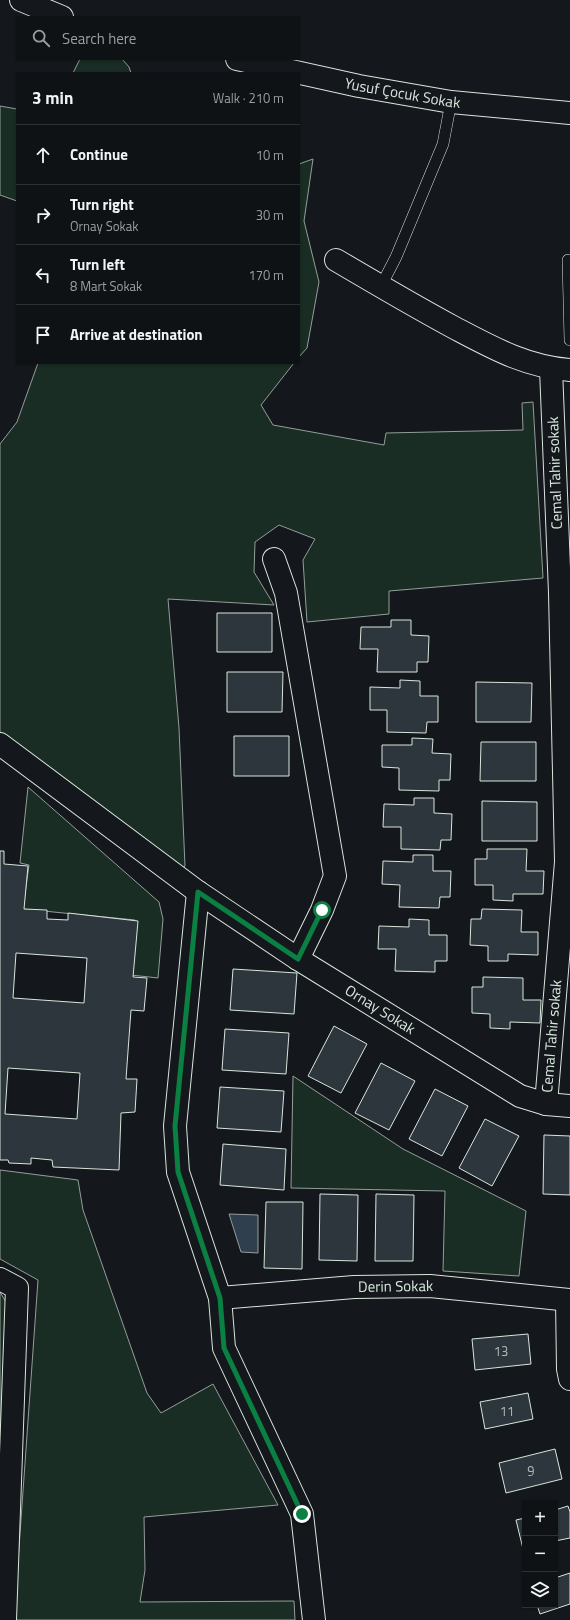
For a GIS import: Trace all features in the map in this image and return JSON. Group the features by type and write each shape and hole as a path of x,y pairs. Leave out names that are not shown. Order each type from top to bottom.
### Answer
{"street":[{"path":"21,0 60,16"},
{"name":"Yusuf Çocuk Sokak","path":"242,60 296,72"},
{"name":"Yusuf Çocuk Sokak","path":"300,73 360,86 451,102 570,113"},
{"path":"336,260 418,308 502,353 560,370"},
{"name":"Cemal Tahir sokak","path":"546,1104 566,862 565,592 560,370"},
{"path":"274,559 286,593 335,876 322,910 298,959"},
{"name":"Ornay Sokak","path":"0,744 198,892 298,959 520,1096 546,1104 570,1106"},
{"path":"198,892 175,1126 178,1172 220,1298 224,1348 302,1514 314,1620"},
{"path":"0,1279 18,1288 3,1593 5,1620"},
{"name":"Derin Sokak","path":"220,1298 354,1287 430,1286 568,1300"},
{"path":"568,1300 568,1369 570,1379"}],"lane":[{"path":"381,286 396,257 443,144 451,102"},
{"path":"568,260 570,340"}],"green space":[{"path":"80,60 123,60 129,67 131,72 74,72"},
{"path":"0,106 16,109 16,201 0,195"},
{"path":"313,159 304,221 319,282 307,348 300,356 300,164"},
{"path":"38,364 293,364 261,405 273,425 384,445 386,433 523,430 522,403 533,402 543,578 389,591 389,614 307,622 303,560 315,539 279,525 255,542 254,572 274,605 168,599 179,728 185,866 177,872 154,865 0,732 0,444 17,422"},
{"path":"28,787 159,902 163,919 158,978 131,975 135,920 23,909 29,865 20,863"},
{"path":"293,1076 403,1149 526,1211 519,1276 443,1271 445,1191 291,1188"},
{"path":"0,1170 78,1180 83,1210 147,1393 161,1413 213,1384 278,1505 144,1517 145,1570 140,1602 294,1601 295,1620 15,1620 38,1280 0,1259"},
{"path":"0,1292 7,1304 0,1506"}],"water":[{"path":"229,1214 258,1215 258,1253 241,1252"}],"building":[{"path":"217,613 272,613 272,652 217,652"},
{"path":"391,620 411,620 411,635 429,636 428,662 417,662 417,672 377,672 378,649 360,649 361,627 391,627"},
{"path":"227,672 283,672 282,712 227,712"},
{"path":"400,680 420,681 420,696 438,696 438,722 427,722 426,733 387,732 387,710 370,710 370,687 400,688"},
{"path":"476,682 532,683 531,722 476,722"},
{"path":"234,736 289,736 289,776 234,776"},
{"path":"412,738 433,739 432,753 451,754 450,780 439,780 439,791 399,790 399,768 382,767 382,745 412,745"},
{"path":"481,742 536,742 536,781 480,781"},
{"path":"414,798 434,798 434,813 452,814 451,840 441,840 440,850 401,849 401,827 383,827 384,804 414,805"},
{"path":"482,801 537,802 537,841 482,841"},
{"path":"487,849 527,849 526,871 544,871 543,894 513,894 513,901 493,900 493,885 475,885 475,859 487,859"},
{"path":"0,851 4,851 4,864 28,866 24,909 47,910 47,919 68,920 68,913 138,921 133,977 147,978 144,1011 131,1010 126,1079 137,1079 135,1112 121,1113 119,1170 53,1167 52,1160 31,1158 31,1164 9,1163 8,1160 0,1160","holes":["16,953 87,958 84,1003 13,998","8,1068 80,1073 77,1119 5,1114"]},
{"path":"413,855 433,855 433,871 451,871 450,897 440,897 439,908 399,907 400,885 382,884 383,861 413,862"},
{"path":"482,909 522,910 521,932 538,932 538,955 508,954 508,961 488,961 488,946 470,945 471,919 481,919"},
{"path":"409,919 429,920 429,935 447,935 447,961 435,961 435,972 395,971 396,949 378,949 379,926 409,927"},
{"path":"233,969 297,973 294,1014 230,1010"},
{"path":"483,977 523,978 523,1000 541,1000 540,1023 510,1022 510,1029 490,1028 490,1014 472,1013 472,987 483,987"},
{"path":"334,1026 367,1044 341,1093 308,1076"},
{"path":"225,1029 289,1033 286,1074 222,1070"},
{"path":"381,1063 415,1081 389,1130 355,1113"},
{"path":"220,1087 284,1091 281,1132 217,1128"},
{"path":"435,1089 468,1106 442,1156 409,1139"},
{"path":"485,1119 519,1136 492,1186 459,1168"},
{"path":"544,1135 570,1136 570,1195 543,1194"},
{"path":"223,1144 286,1149 284,1190 220,1185"},
{"path":"320,1194 358,1195 357,1261 319,1260"},
{"path":"376,1194 414,1195 413,1261 375,1261"},
{"path":"266,1202 303,1202 302,1269 264,1268"},
{"path":"528,1334 531,1364 475,1370 472,1339"},
{"path":"528,1393 533,1419 485,1429 480,1402"},
{"path":"555,1449 562,1479 506,1493 499,1463"},
{"path":"568,1506 570,1512 570,1538 558,1540 558,1536 558,1509"},
{"path":"522,1519 522,1545 516,1520"},
{"path":"570,1573 570,1604 558,1608 558,1577"},
{"path":"538,1608 558,1608 540,1614"}],"route":[{"path":"302,1514 224,1348 220,1298 178,1172 175,1126 198,892 298,959 322,910"}]}
